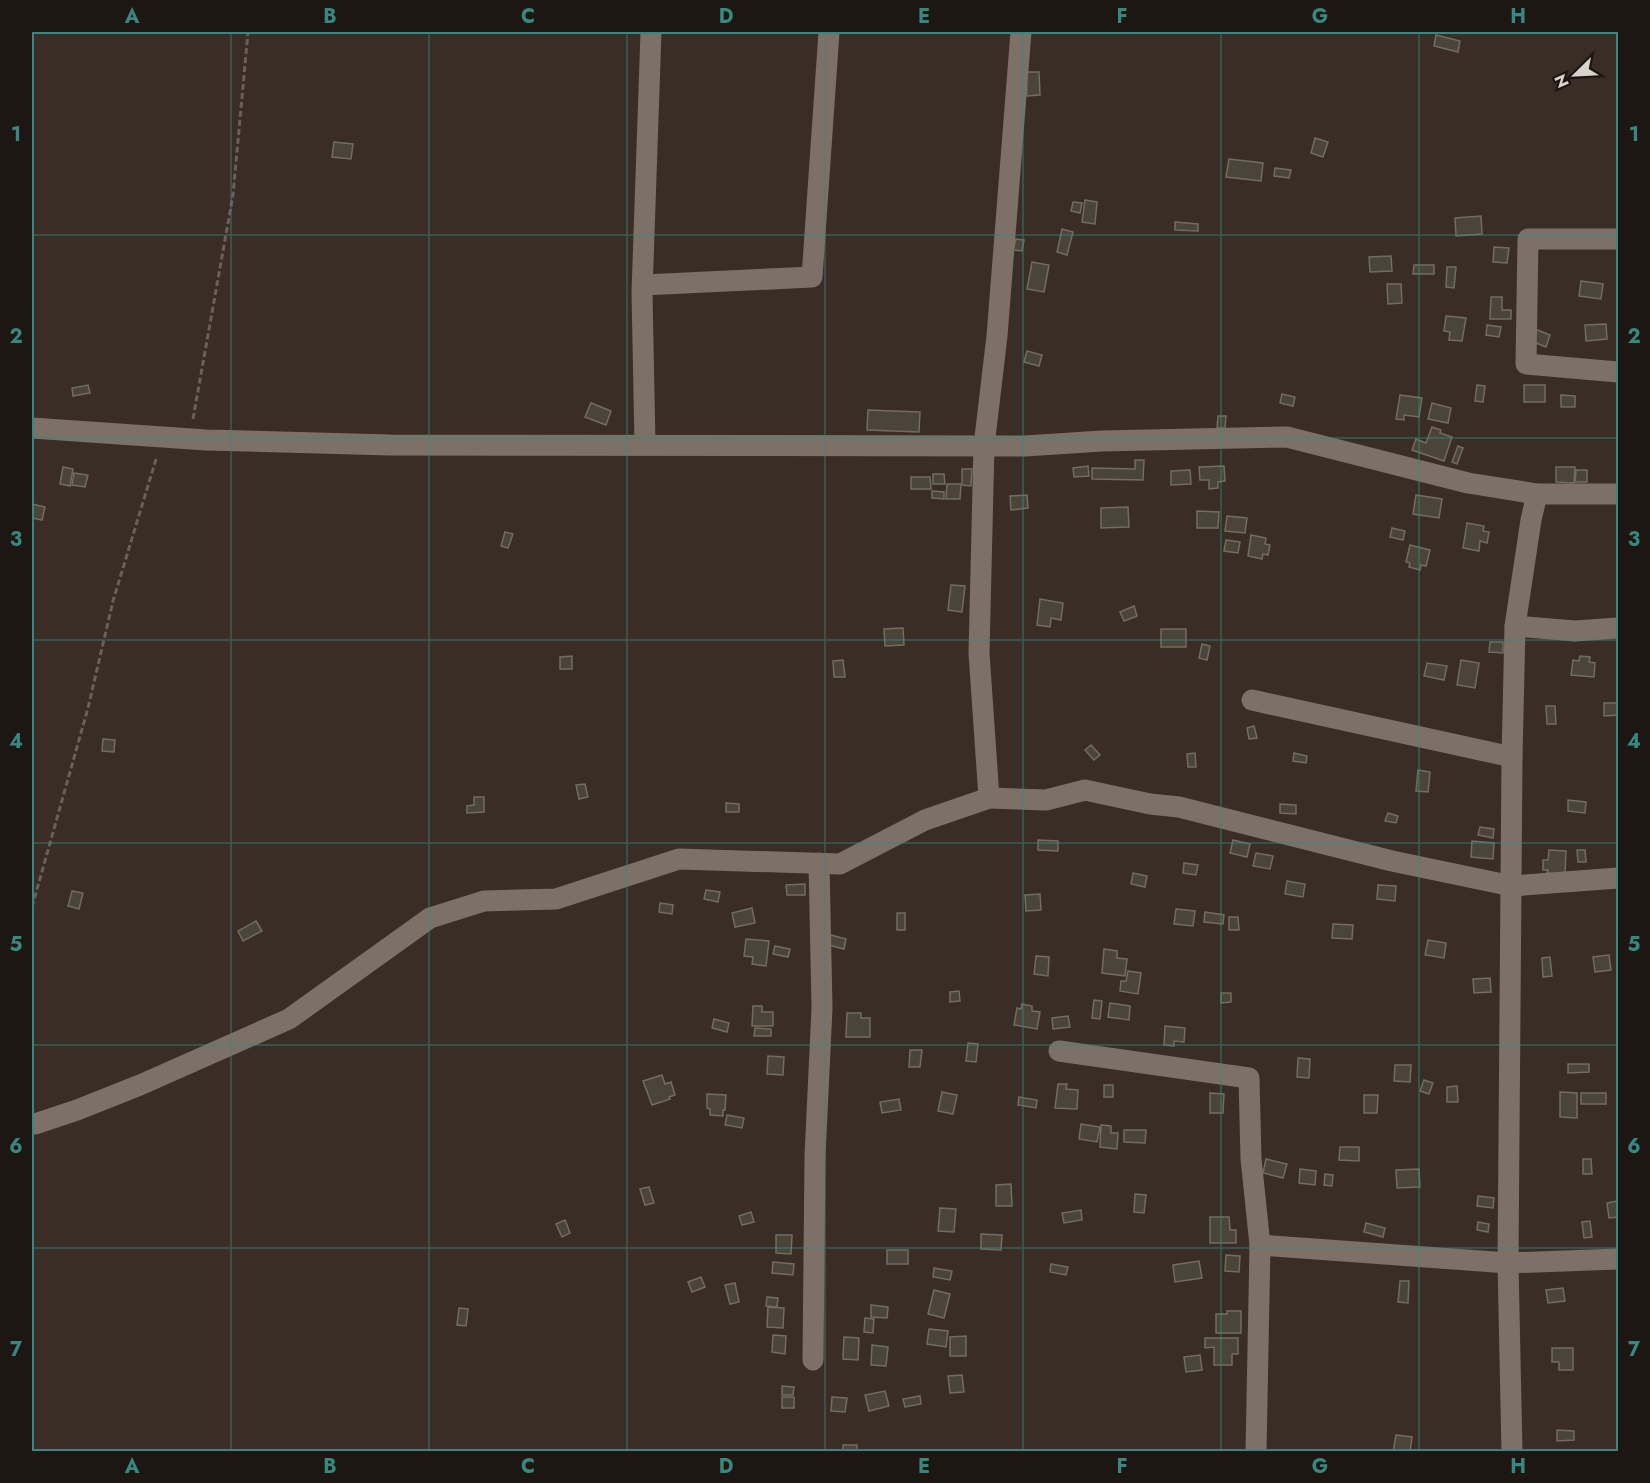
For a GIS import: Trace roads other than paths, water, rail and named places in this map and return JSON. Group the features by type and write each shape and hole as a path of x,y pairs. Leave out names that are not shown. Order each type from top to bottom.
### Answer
{"street":[{"path":"645,445 643,285 651,32"},
{"path":"643,285 812,277 830,32"},
{"path":"988,798 979,652 984,446 997,336 1021,32"},
{"path":"1618,239 1528,239 1526,364 1618,372"},
{"path":"32,428 189,439 390,445 984,446 1287,437 1468,483 1537,494 1618,494"},
{"path":"1512,1452 1508,1263 1515,626 1537,494"},
{"path":"1515,626 1575,631 1618,628"},
{"path":"1252,700 1512,757"},
{"path":"32,1123 77,1110 141,1085 289,1019 430,918 484,901 556,899 680,859 840,864 925,820 988,798 1046,800 1085,790 1150,804 1179,807 1392,861 1512,886 1618,878"},
{"path":"813,1360 815,1156 822,1008 819,863"},
{"path":"1059,1051 1249,1078 1251,1159 1260,1245 1256,1452"},
{"path":"1260,1245 1508,1263 1618,1259"}]}
